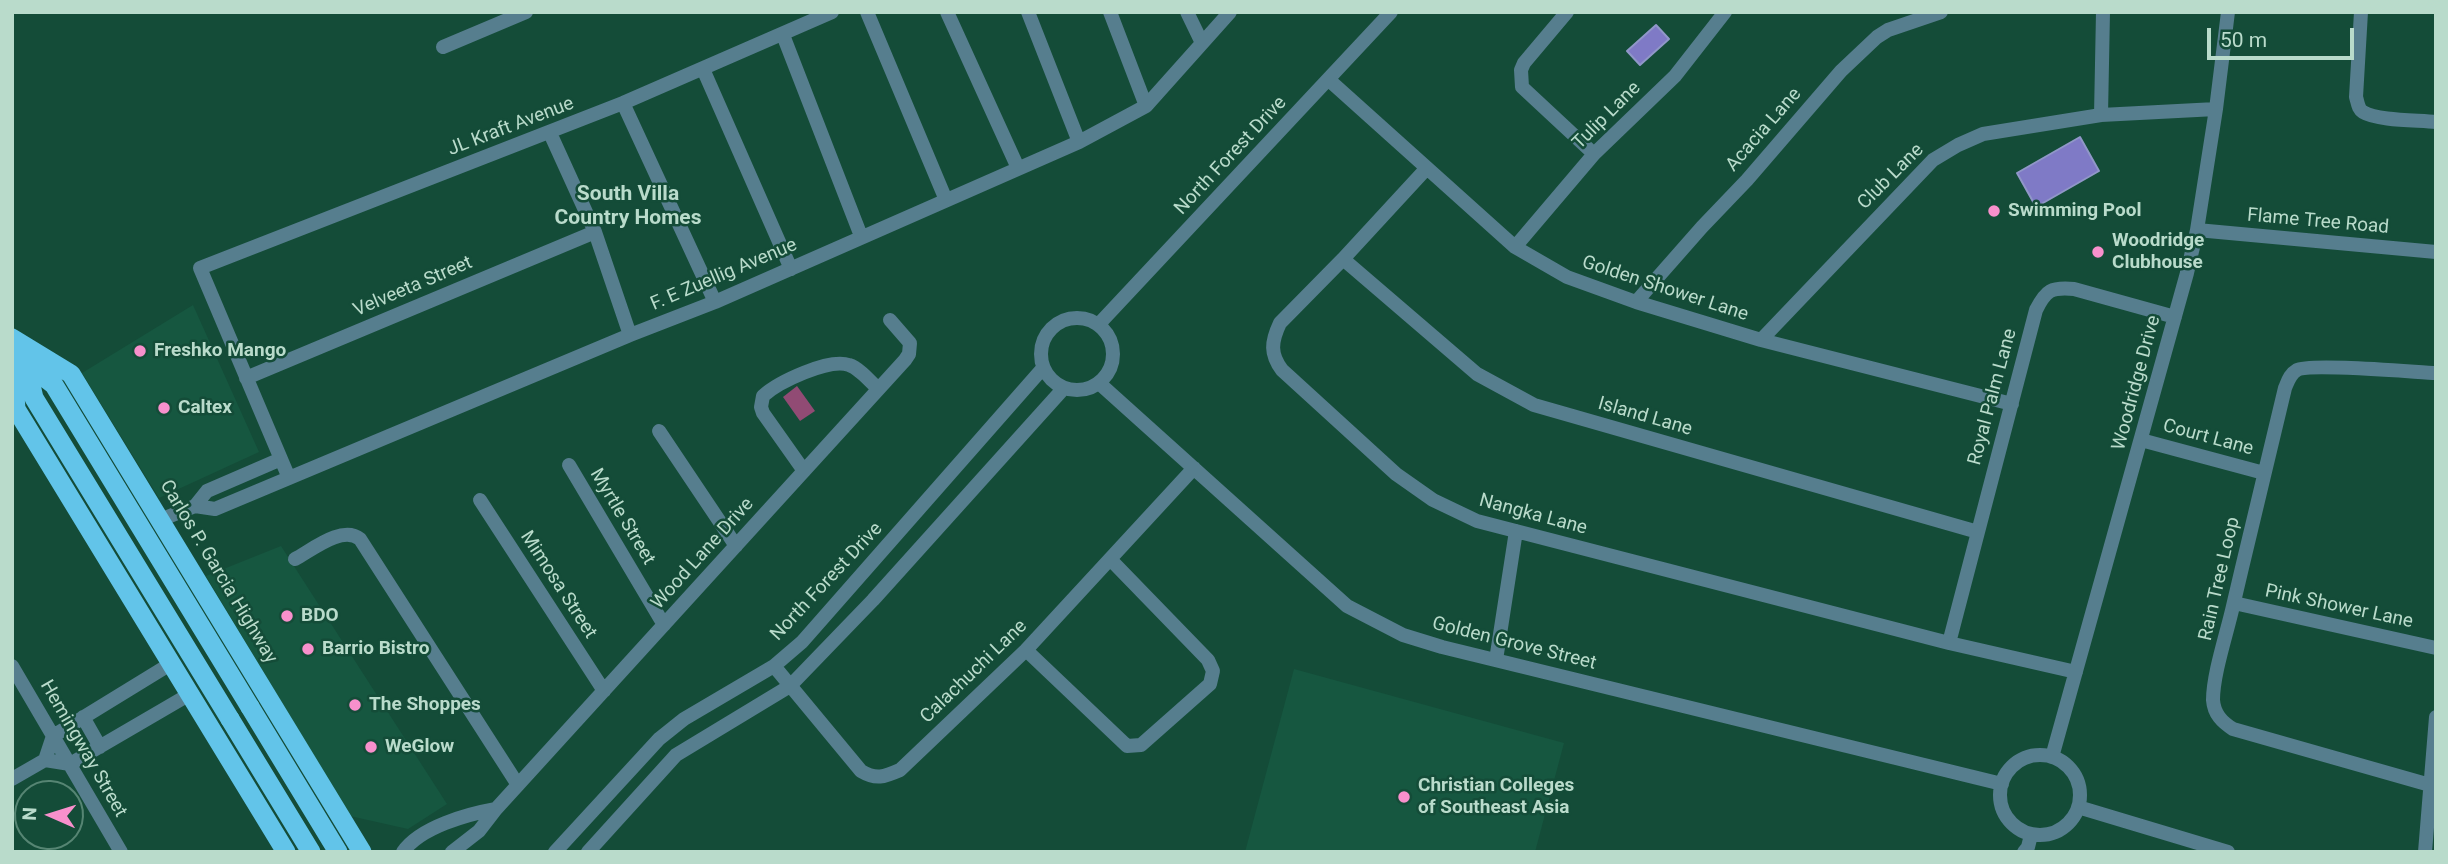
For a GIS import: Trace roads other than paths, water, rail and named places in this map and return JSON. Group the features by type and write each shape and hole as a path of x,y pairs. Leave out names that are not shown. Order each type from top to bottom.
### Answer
{"highway":[{"name":"Carlos P. Garcia Highway","path":"12,339 34,398 311,852"},
{"name":"Carlos P. Garcia Highway","path":"12,339 71,374 362,852"},
{"name":"Carlos P. Garcia Highway","path":"19,360 16,408 286,852"},
{"name":"Carlos P. Garcia Highway","path":"19,360 54,385 338,852"},
{"path":"241,777 296,743"}],"street":[{"path":"443,47 526,12"},
{"name":"JL Kraft Avenue","path":"247,378 200,268 623,103 832,12"},
{"path":"867,12 947,200"},
{"path":"947,12 1018,168"},
{"path":"1028,12 1079,142"},
{"path":"1110,12 1146,106"},
{"path":"1187,12 1202,44"},
{"name":"F. E Zuellig Avenue","path":"195,506 215,509 715,302 1079,142 1146,106 1230,12"},
{"name":"North Forest Drive","path":"1098,325 1391,12"},
{"path":"1567,12 1524,63 1520,78 1522,87 1594,154"},
{"name":"Tulip Lane","path":"1515,247 1594,154 1675,76 1725,12"},
{"name":"Acacia Lane","path":"1636,302 1841,71 1888,30 1941,12"},
{"path":"2101,115 2103,12"},
{"name":"Woodridge Drive","path":"2052,757 2197,230 2217,109 2228,12"},
{"path":"2361,12 2357,97 2359,108 2378,117 2436,122"},
{"path":"783,35 862,236"},
{"path":"703,69 791,269"},
{"name":"Golden Shower Lane","path":"1329,80 1515,247 1567,277 1636,302 1761,340 2012,404"},
{"path":"623,103 715,302"},
{"name":"Club Lane","path":"1761,340 1933,160 1958,145 1983,134 2101,115 2217,109"},
{"path":"550,132 595,232 630,335"},
{"name":"Nangka Lane","path":"1426,169 1280,323 1271,349 1282,370 1405,481 1433,500 1477,521 1949,643 2076,672"},
{"name":"Flame Tree Road","path":"2197,230 2436,252"},
{"name":"Velveeta Street","path":"247,378 595,232"},
{"name":"Island Lane","path":"1343,259 1477,374 1534,405 1978,532"},
{"name":"Royal Palm Lane","path":"1949,643 2036,310 2042,298 2050,290 2074,289 2175,317"},
{"path":"1076,318 1098,325 1108,337 1112,353 1109,369 1099,383 1078,390 1064,388 1055,383 1043,368 1042,345 1054,326 1076,318"},
{"name":"Wood Lane Drive","path":"452,852 479,831 496,809 905,360 911,348 908,338 890,320"},
{"path":"804,471 763,413 761,407 764,396 775,387 832,364 854,367 878,389"},
{"name":"Rain Tree Loop","path":"2430,785 2233,729 2222,723 2215,712 2214,687 2285,387 2296,370 2316,367 2436,373"},
{"name":"North Forest Drive","path":"559,850 659,739 684,719 774,666 802,642 1043,368"},
{"path":"247,378 289,478"},
{"name":"Golden Grove Street","path":"1099,383 1347,606 1403,635 2001,784"},
{"path":"588,852 676,755 790,686 873,600 1064,388"},
{"path":"659,431 736,546"},
{"name":"Court Lane","path":"2141,440 2264,473"},
{"name":"F. E Zuellig Avenue","path":"160,520 195,506 207,491 281,459"},
{"name":"Myrtle Street","path":"569,465 664,625"},
{"name":"Calachuchi Lane","path":"774,666 861,771 872,778 900,770 1026,650 1194,468"},
{"name":"Mimosa Street","path":"480,500 604,691"},
{"path":"1496,660 1516,531"},
{"path":"295,559 340,535 351,534 360,539 518,785"},
{"path":"1026,650 1127,747 1141,745 1210,684 1213,671 1208,660 1110,559"},
{"name":"Pink Shower Lane","path":"2234,604 2436,648"},
{"path":"45,760 53,736 172,663"},
{"name":"Hemingway Street","path":"12,666 121,852"},
{"path":"12,779 45,760 70,764 190,694"},
{"path":"83,717 100,747"},
{"path":"2425,852 2436,717"},
{"path":"2042,755 2052,757 2067,766 2077,781 2080,798 2078,807 2071,820 2060,830 2045,835 2028,846 2003,811 2001,784 2012,766 2021,760 2042,755"},
{"path":"2078,807 2228,852"},
{"path":"403,852 422,835 472,814 496,809"}],"place":[{"name":"Swimming Pool","path":"1994,211"},
{"name":"Woodridge Clubhouse","path":"2098,252"},
{"name":"Freshko Mango","path":"140,351"},
{"name":"Caltex","path":"164,408"},
{"name":"BDO","path":"287,616"},
{"name":"Barrio Bistro","path":"308,649"},
{"name":"The Shoppes","path":"355,705"},
{"name":"WeGlow","path":"371,747"},
{"name":"Christian Colleges of Southeast Asia","path":"1404,797"}],"district":[{"name":"South Villa Country Homes","path":"628,207"}]}
